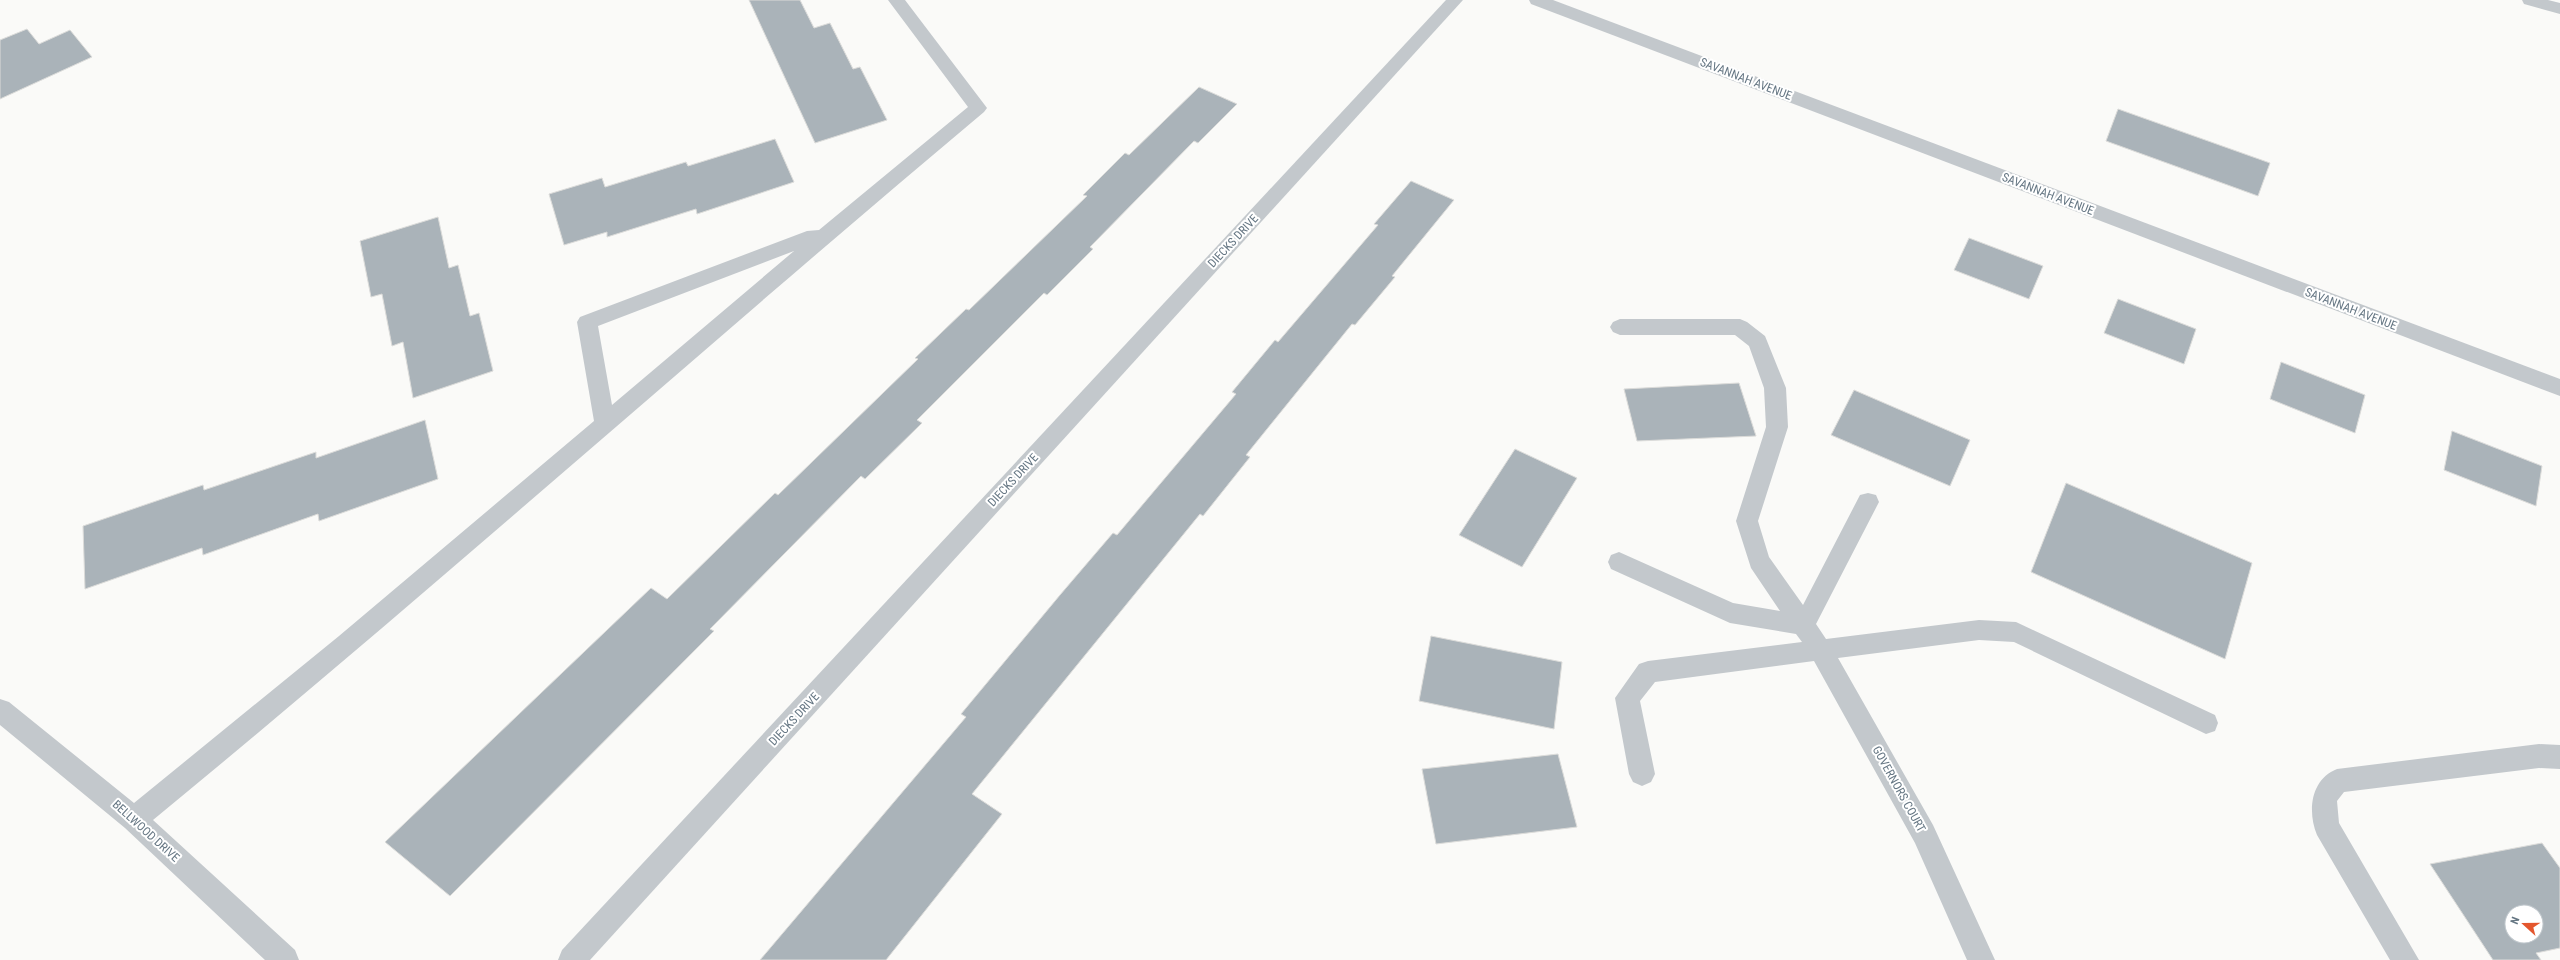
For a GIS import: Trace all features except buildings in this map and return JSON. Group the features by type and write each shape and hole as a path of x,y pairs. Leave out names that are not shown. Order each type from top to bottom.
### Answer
{"street":[{"path":"134,819 605,423 830,230 978,108 896,0"},
{"name":"DIECKS DRIVE","path":"572,960 1455,0"},
{"name":"SAVANNAH AVENUE","path":"1537,0 2560,388"},
{"path":"2530,0 2560,9"},
{"path":"605,423 587,322 830,230"},
{"name":"GOVERNORS COURT","path":"1620,327 1740,327 1758,342 1775,388 1777,427 1747,521 1759,561 1820,649 1924,834 1981,960"},
{"path":"1619,562 1730,613 1804,625 1868,502"},
{"path":"1642,774 1627,698 1648,672 1979,630 2016,632 2206,723"},
{"name":"BELLWOOD DRIVE","path":"0,710 134,819 285,960"},
{"path":"2405,960 2326,826 2324,798 2337,781 2539,756 2560,757"}]}
